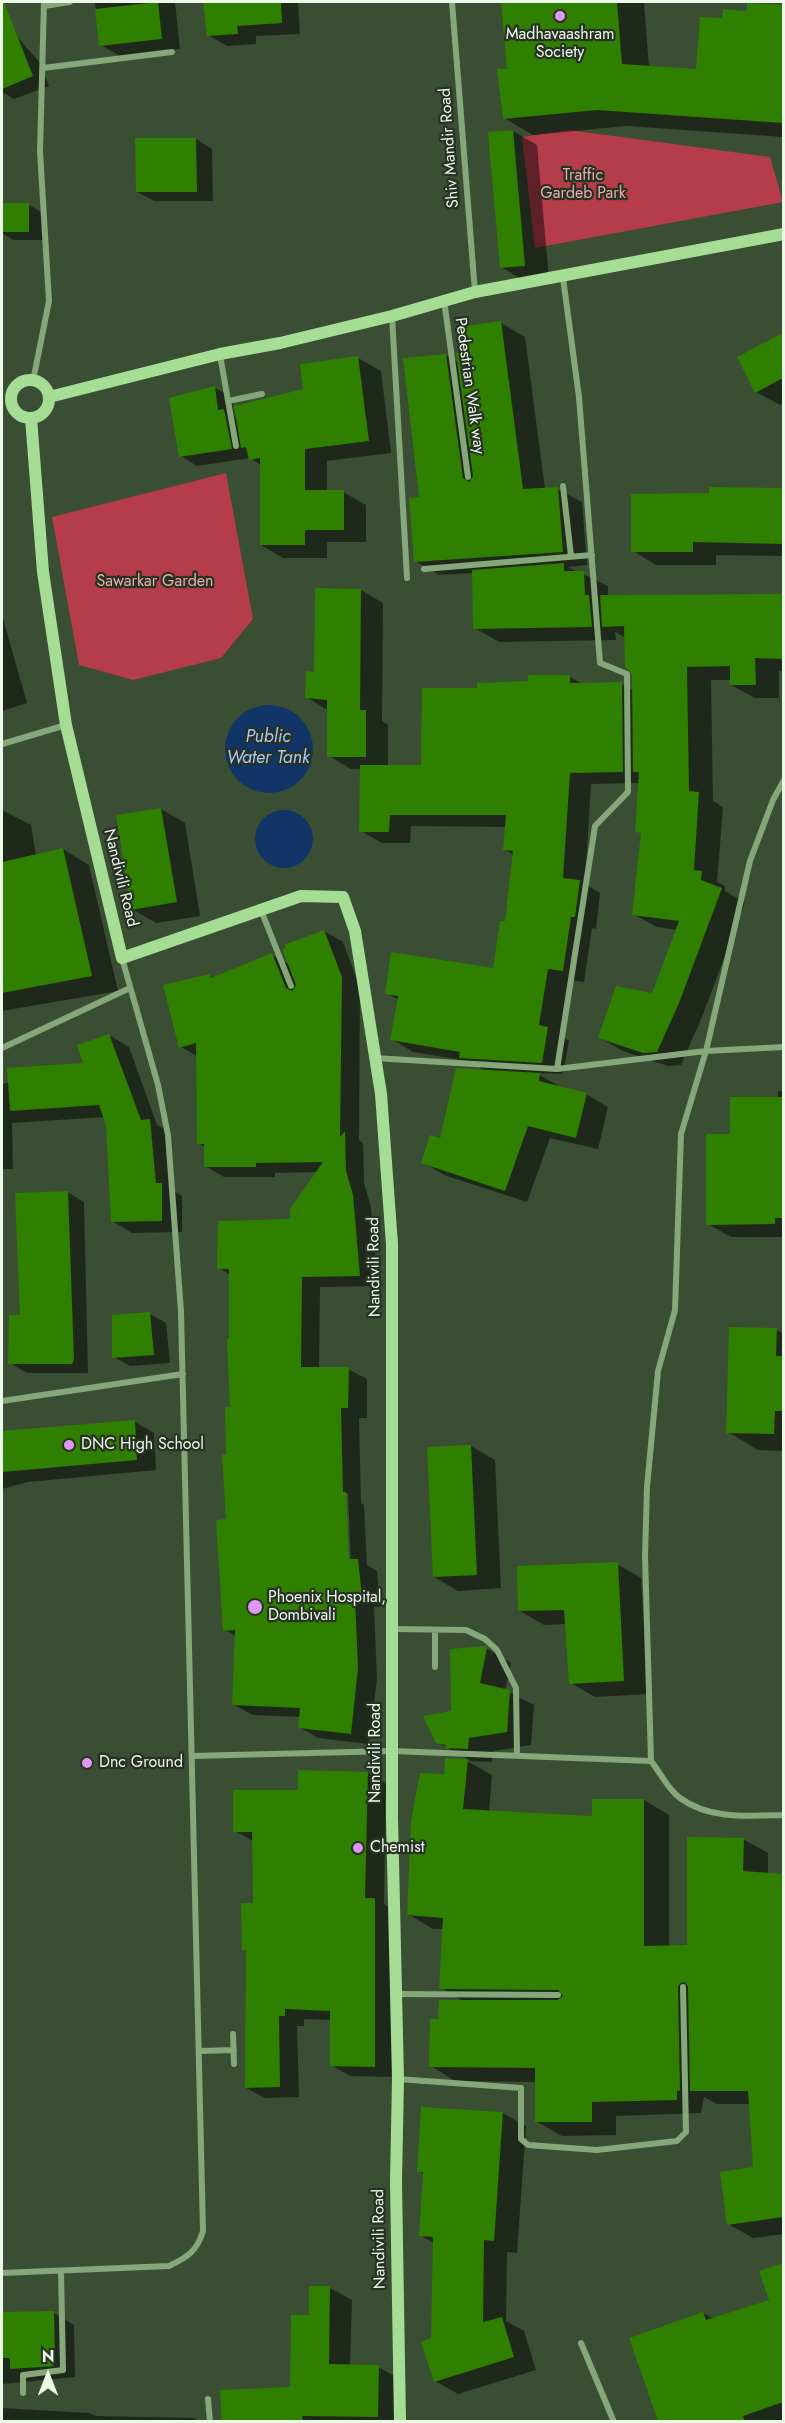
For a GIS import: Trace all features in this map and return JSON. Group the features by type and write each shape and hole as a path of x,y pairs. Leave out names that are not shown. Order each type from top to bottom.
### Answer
{"street":[{"path":"33,381 49,301 40,150 44,4 70,2"},
{"name":"Shiv Mandir Road","path":"452,2 475,292"},
{"path":"43,68 172,52"},
{"path":"49,397 220,354 392,316 444,299 475,292 562,278 783,234"},
{"path":"557,1069 595,826 628,792 627,674 600,663 579,397 562,278"},
{"name":"Pedestrian Walk way","path":"444,299 468,477"},
{"path":"392,316 407,578"},
{"path":"220,354 236,446"},
{"path":"33,381 44,386 49,397 46,410 31,418 20,415 7,399 20,383 33,381"},
{"path":"228,401 262,394"},
{"name":"Nandivili Road","path":"31,418 43,572 66,725 122,958 302,896 344,897 355,931 381,1094 392,1244 392,1751 398,2079 396,2182 400,2421"},
{"path":"563,486 571,556"},
{"path":"424,569 592,555"},
{"path":"2,744 66,725"},
{"path":"783,780 750,861 706,1051 681,1134 676,1299 658,1371 647,1487 645,1556 651,1761 679,1797 710,1813 742,1816 783,1815"},
{"path":"261,910 291,986"},
{"path":"2,2273 169,2266 188,2258 198,2247 204,2216 183,1374 168,1135 158,1085 122,958"},
{"path":"2,1048 130,988"},
{"path":"374,1058 557,1069 706,1051 783,1047"},
{"path":"2,1401 183,1374"},
{"path":"392,1629 474,1633 496,1650 516,1688 517,1756"},
{"path":"435,1630 435,1667"},
{"path":"192,1756 392,1751 651,1761"},
{"path":"398,2079 521,2088 520,2139 528,2145 597,2150 677,2141 686,2132 683,1987"},
{"path":"396,1994 558,1995"},
{"path":"233,2034 234,2064"},
{"path":"200,2051 234,2050"},
{"path":"23,2393 23,2375 63,2370 61,2271"},
{"path":"581,2343 614,2421"},
{"path":"208,2399 210,2421"}],"green space":[{"name":"Traffic Gardeb Park","path":"569,130 770,157 783,202 535,248 522,137"},
{"name":"Sawarkar Garden","path":"226,473 253,619 221,658 133,680 79,665 52,517"}],"water":[{"name":"Public Water Tank","path":"269,705 286,709 300,718 309,732 313,749 309,766 300,780 286,789 269,793 252,789 238,780 229,766 225,749 229,732 238,718 252,709"},
{"name":"Public Water Tank","path":"284,810 295,812 305,818 311,828 313,839 311,850 305,860 295,866 284,868 273,866 263,860 257,850 255,839 257,828 263,818 273,812"}],"building":[{"path":"2,2 4,2 33,76 2,89"},
{"path":"158,2 162,39 99,46 95,9"},
{"path":"203,2 281,2 282,23 237,26 238,34 207,36"},
{"path":"501,2 617,2 622,64 696,69 700,17 722,18 723,9 747,11 747,3 783,5 783,123 597,110 503,119 497,69 507,69"},
{"path":"513,130 525,266 500,268 488,132"},
{"path":"135,138 196,138 197,192 136,192"},
{"path":"2,203 29,203 29,232 2,232"},
{"path":"501,321 523,489 558,487 563,552 414,562 409,498 419,497 403,358 446,354 463,478 469,482 473,476 456,353 461,352 458,327"},
{"path":"783,333 783,378 755,393 737,357"},
{"path":"358,356 369,441 305,449 305,490 344,490 344,530 305,530 305,545 260,545 260,458 249,460 246,447 241,448 234,406 303,389 300,364"},
{"path":"215,386 218,410 224,409 232,449 179,457 169,398"},
{"path":"709,487 783,488 783,544 693,542 693,552 631,552 631,494 709,493"},
{"path":"564,563 564,571 584,571 585,595 589,595 592,627 473,629 472,570"},
{"path":"315,588 361,589 360,710 366,710 366,757 327,757 327,700 305,698 306,671 314,672"},
{"path":"783,594 783,659 755,658 756,685 730,685 730,666 687,667 689,791 699,792 694,870 702,871 701,880 722,888 679,1003 657,1052 643,1053 598,1038 616,986 652,993 679,921 632,915 641,833 635,832 639,772 633,772 632,674 625,667 624,626 602,627 600,595"},
{"path":"528,675 570,675 570,683 622,682 623,772 570,773 563,878 580,880 575,917 571,917 563,971 548,969 539,1025 548,1027 542,1063 459,1058 460,1052 390,1040 398,996 385,994 391,952 493,968 500,921 505,921 513,851 503,850 506,815 390,815 389,832 359,832 360,765 421,765 422,688 477,688 477,683 528,681"},
{"path":"161,808 177,902 131,910 116,815"},
{"path":"63,848 92,976 2,993 2,862"},
{"path":"324,930 342,977 340,1137 345,1131 346,1171 353,1195 360,1276 302,1277 301,1367 349,1367 348,1408 341,1408 343,1492 346,1492 349,1559 358,1559 362,1597 355,1597 358,1668 351,1734 298,1728 300,1708 232,1705 235,1630 223,1631 216,1520 226,1519 222,1455 226,1455 225,1407 230,1407 227,1339 229,1339 229,1269 217,1269 218,1221 290,1219 290,1209 323,1162 256,1163 256,1167 204,1167 204,1144 197,1144 196,1043 179,1048 163,985 210,974 211,978 272,953 286,988 292,991 296,985 282,949 286,948 284,945"},
{"path":"109,1034 141,1120 150,1119 156,1183 162,1183 162,1221 111,1222 106,1125 99,1105 10,1111 7,1068 83,1063 77,1045"},
{"path":"456,1068 540,1073 539,1081 587,1093 576,1138 528,1126 505,1191 421,1163 430,1135 440,1138"},
{"path":"730,1097 783,1097 783,1218 775,1218 775,1224 706,1225 706,1134 730,1134"},
{"path":"68,1191 74,1360 72,1364 8,1364 9,1315 20,1315 15,1193"},
{"path":"150,1312 154,1355 112,1358 112,1315"},
{"path":"729,1327 777,1328 776,1356 783,1356 783,1411 775,1411 774,1434 726,1433"},
{"name":"DNC High School","path":"135,1420 137,1460 2,1472 2,1431"},
{"path":"471,1445 477,1575 433,1577 427,1447"},
{"path":"618,1562 624,1681 569,1684 564,1610 518,1611 517,1566"},
{"path":"485,1646 487,1648 480,1683 510,1690 507,1732 469,1738 468,1749 445,1748 446,1745 436,1743 423,1716 451,1711 450,1649"},
{"path":"445,1758 468,1759 463,1809 592,1816 592,1799 644,1799 644,1946 687,1945 687,1837 744,1838 743,1871 783,1874 783,2217 727,2225 720,2172 753,2167 748,2091 690,2091 688,1987 685,1982 680,1983 678,1987 680,2091 677,2090 677,2100 592,2102 592,2122 535,2122 535,2068 429,2067 430,2019 438,2019 439,2000 558,2000 563,1996 558,1990 439,1989 443,1918 407,1915 411,1821 420,1773 444,1774"},
{"path":"298,1770 368,1772 365,1898 375,1898 375,2067 330,2066 330,2011 285,2009 285,2016 279,2016 280,2087 245,2088 246,1950 242,1950 241,1903 253,1903 252,1832 233,1832 233,1790 298,1790"},
{"path":"421,2107 503,2112 494,2241 484,2240 483,2322 502,2317 514,2357 434,2382 421,2342 431,2338 433,2237 419,2236 423,2172 417,2172"},
{"path":"783,2263 783,2402 743,2416 745,2421 658,2421 629,2338 703,2312 706,2320 769,2300 759,2271"},
{"path":"309,2286 330,2286 329,2364 379,2365 378,2417 302,2416 303,2421 222,2421 220,2390 290,2387 291,2315 309,2315"},
{"path":"54,2311 55,2366 10,2369 10,2358 2,2358 2,2312"}],"place":[{"name":"Madhavaashram Society","path":"560,16"},
{"name":"DNC High School","path":"69,1445"},
{"name":"Phoenix Hospital, Dombivali","path":"255,1607"},
{"name":"Dnc Ground","path":"87,1763"},
{"name":"Chemist","path":"358,1848"}]}
